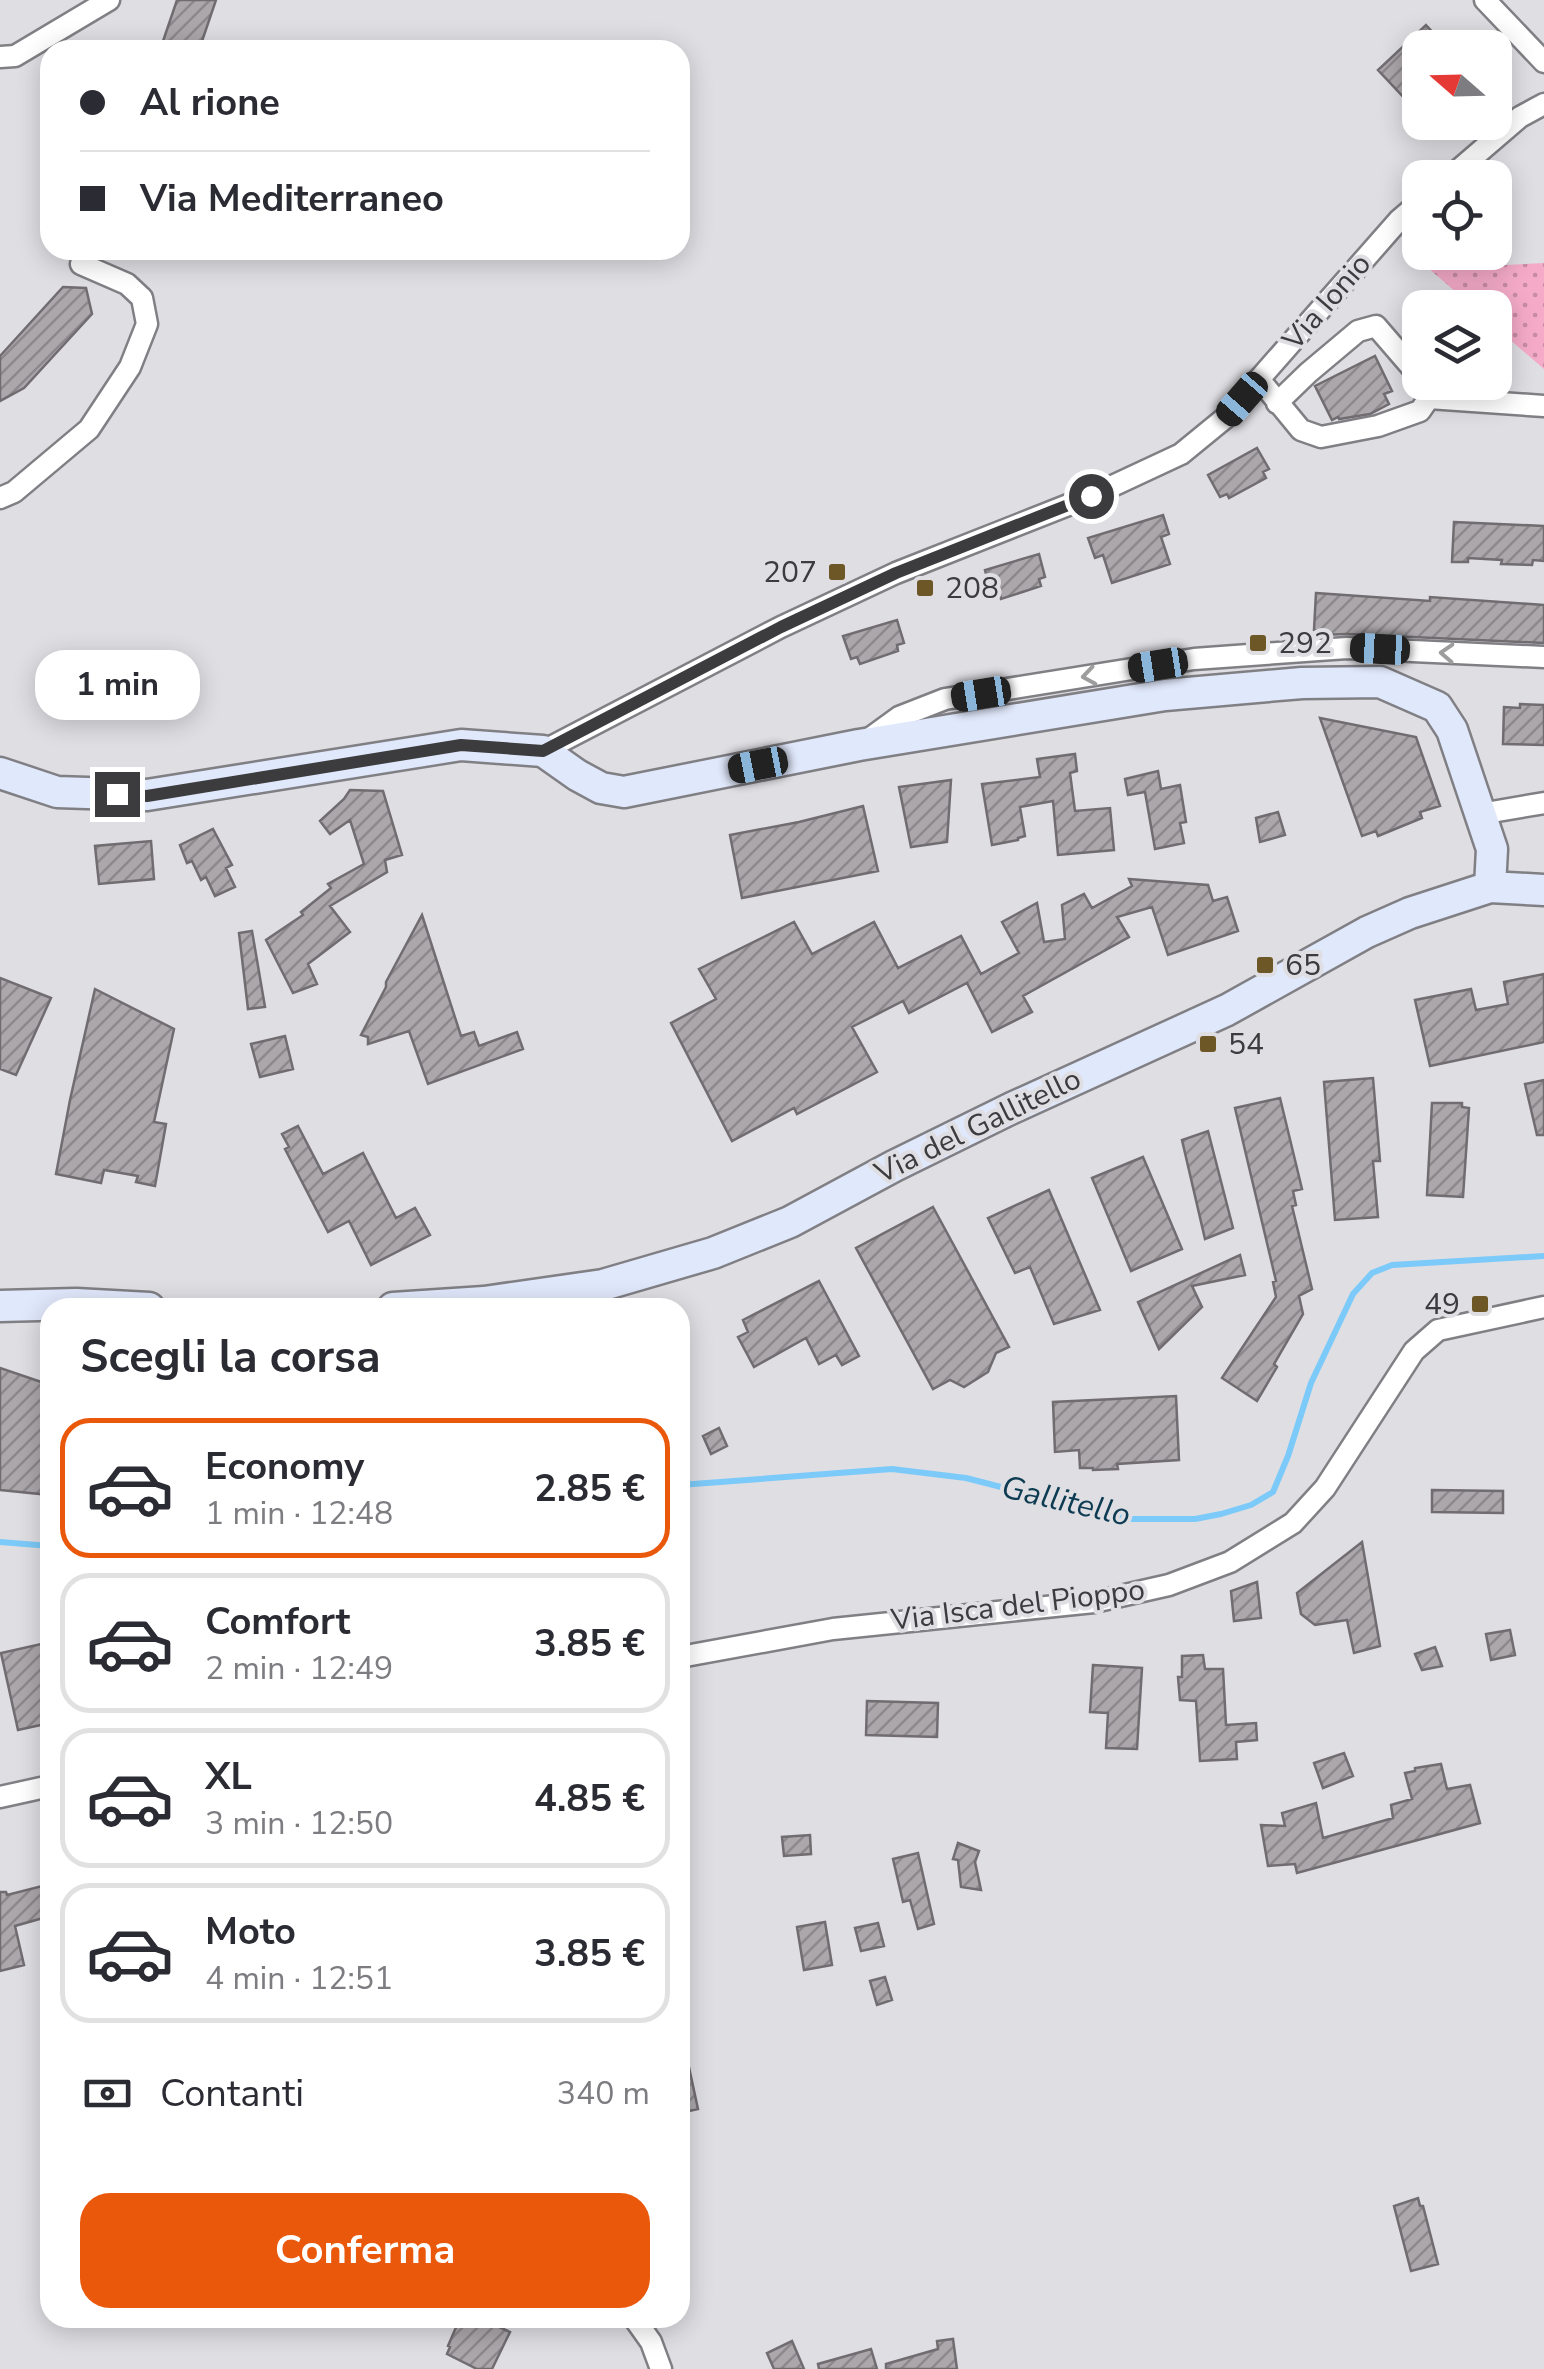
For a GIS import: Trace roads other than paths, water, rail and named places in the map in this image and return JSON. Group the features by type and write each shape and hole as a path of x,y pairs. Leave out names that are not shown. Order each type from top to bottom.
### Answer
{"street":[{"path":"42,40 109,0"},
{"path":"1485,0 1544,62"},
{"path":"0,58 15,56 40,41"},
{"path":"1470,160 1520,117 1544,104"},
{"name":"Via Ionio","path":"543,751 781,627 896,573 1091,496 1181,454 1225,418 1402,218"},
{"path":"0,498 14,492 89,429 130,366 147,324 142,298 126,284 81,264"},
{"path":"1277,403 1358,331 1376,326 1402,358"},
{"path":"1259,380 1301,430 1321,437 1378,426 1420,411 1422,400"},
{"path":"1508,400 1544,406"},
{"path":"859,745 899,718 945,699 1194,659 1347,648 1544,657"},
{"path":"0,773 57,792 147,796 461,745 543,751 601,788 624,792 859,745 1165,695 1302,683 1380,682 1437,707 1452,730 1492,850 1490,888"},
{"path":"1480,814 1544,803"},
{"name":"Via del Gallitello","path":"512,1298 603,1285 713,1253 790,1222 1012,1108 1227,1010 1367,932 1410,913 1490,888 1544,890"},
{"path":"0,1306 40,1305"},
{"name":"Via Isca del Pioppo","path":"690,1655 834,1629 1094,1602 1169,1585 1230,1562 1292,1523 1325,1488 1414,1351 1438,1330 1544,1307"},
{"path":"0,1797 40,1788"},
{"path":"641,2328 661,2369"}],"waterway":[{"name":"Gallitello","path":"690,1484 892,1469 966,1478 1126,1519 1195,1519 1221,1514 1251,1505 1273,1492 1311,1383 1353,1294 1372,1273 1392,1265 1544,1256"},
{"name":"Gallitello","path":"0,1542 40,1545"}],"place":[{"name":"207","path":"837,572"},
{"name":"208","path":"925,588"},
{"name":"292","path":"1258,643"},
{"name":"65","path":"1265,965"},
{"name":"54","path":"1208,1044"},
{"name":"49","path":"1480,1304"}]}
